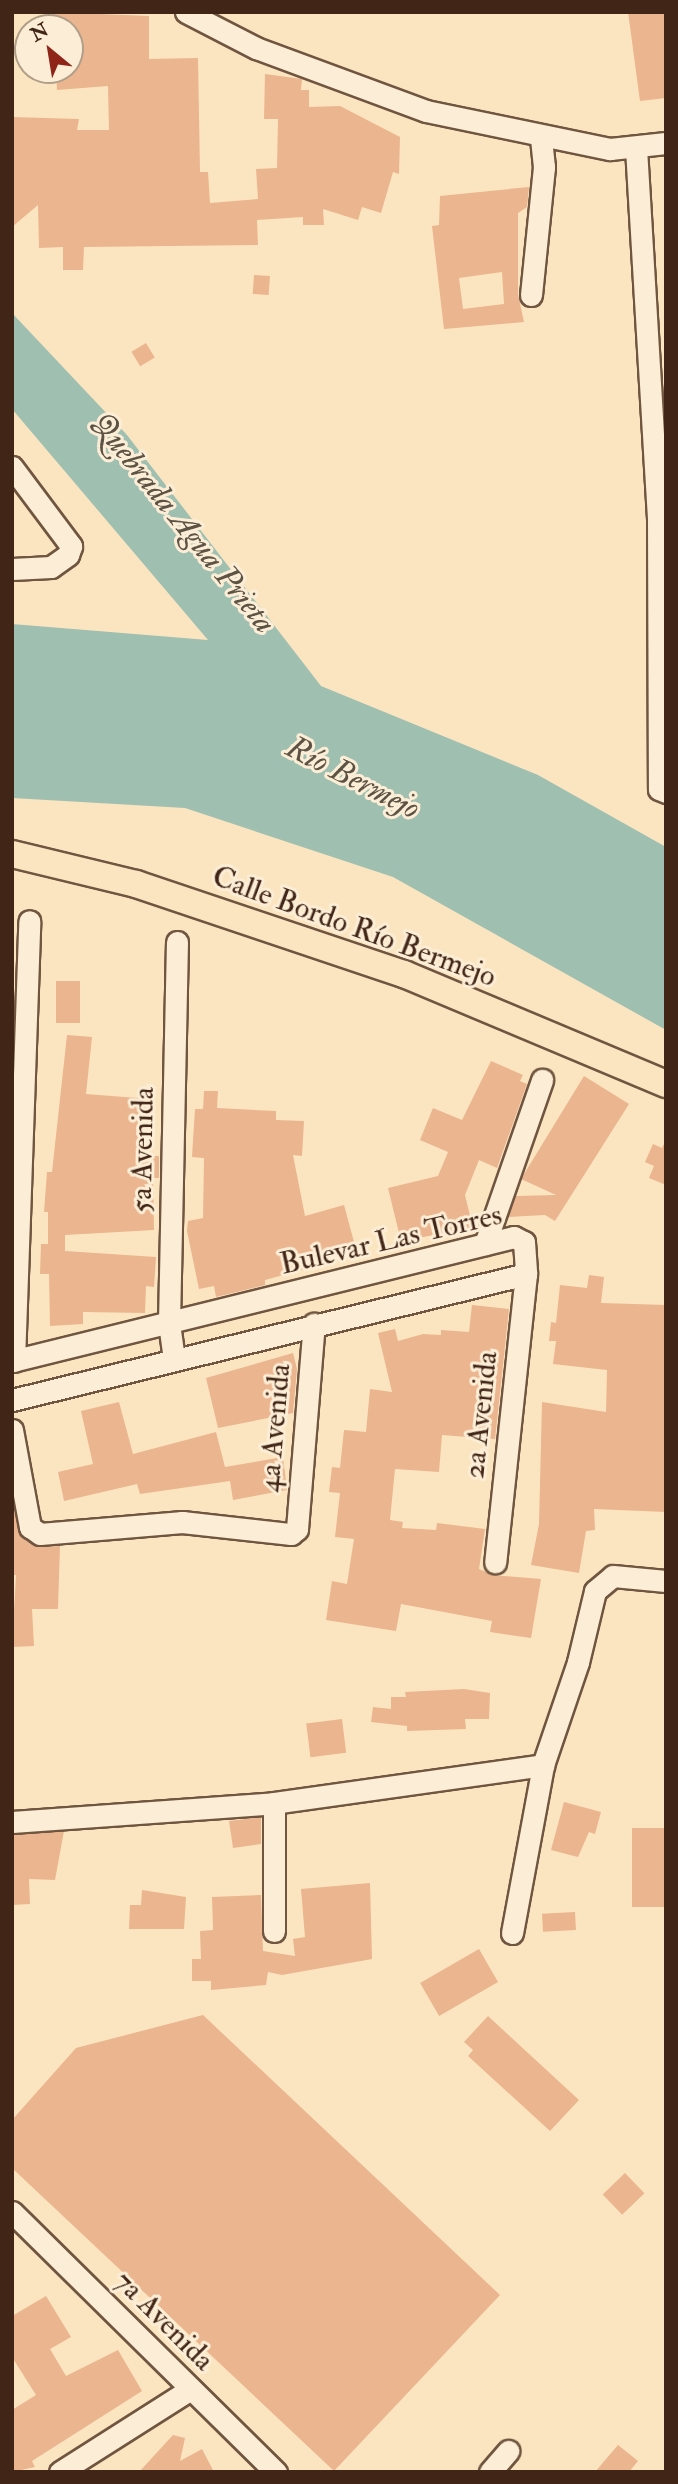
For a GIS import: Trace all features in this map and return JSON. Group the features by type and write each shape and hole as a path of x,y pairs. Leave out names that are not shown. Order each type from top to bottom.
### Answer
{"main road":[{"name":"Calle Bordo Río Bermejo","path":"12,854 136,884 404,974 666,1084"}],"street":[{"path":"186,12 256,48 426,111 541,138 611,149 666,143"},
{"path":"531,295 544,167 541,138"},
{"path":"636,148 658,519 663,790"},
{"path":"12,467 68,538 68,555 51,567 12,569"},
{"path":"13,1361 29,920"},
{"name":"5a Avenida","path":"174,1359 169,1323 177,942"},
{"path":"485,1244 542,1080"},
{"name":"Bulevar Las Torres","path":"13,1361 514,1237 524,1242 526,1274"},
{"path":"12,1400 526,1274"},
{"name":"2a Avenida","path":"495,1562 526,1274"},
{"name":"4a Avenida","path":"12,1430 30,1527 52,1536 182,1522 291,1534 297,1529 314,1324"},
{"path":"512,1933 543,1765 578,1662 595,1591 613,1576 666,1581"},
{"path":"12,1822 274,1803 543,1765"},
{"path":"274,1803 274,1931"},
{"name":"7a Avenida","path":"12,2212 276,2472"},
{"path":"60,2472 191,2389"},
{"path":"490,2472 509,2451"}],"water":[{"path":"12,313 127,435 321,686 538,775 666,847 666,1030 393,877 185,808 12,798 12,624 208,640 12,409"}],"building":[{"path":"52,12 149,16 149,59 198,58 200,172 208,172 210,203 258,199 256,169 277,168 278,119 264,119 265,74 302,79 301,90 309,90 309,107 340,106 400,137 399,174 393,172 381,213 362,207 358,220 323,209 324,225 303,225 303,217 257,220 258,245 84,247 83,270 63,270 63,247 39,248 38,205 12,227 12,117 79,119 77,130 109,130 108,86 57,90 57,84 84,84 84,14"},
{"path":"628,12 666,12 666,98 640,101"},
{"path":"529,187 527,207 518,213 518,294 524,322 444,329 432,226 439,225 440,196","holes":["502,272 504,304 463,309 459,278"]},
{"path":"254,275 270,276 269,295 253,294"},
{"path":"146,343 155,358 140,366 131,352"},
{"path":"56,981 80,981 80,1023 56,1023"},
{"path":"67,1035 92,1037 86,1094 150,1099 145,1156 159,1156 159,1178 153,1178 154,1230 65,1235 65,1251 156,1257 154,1287 146,1286 145,1313 83,1312 83,1324 50,1326 49,1274 40,1274 41,1244 48,1244 48,1212 44,1212 47,1172 52,1172"},
{"path":"491,1061 523,1075 520,1081 527,1084 497,1168 479,1160 465,1195 473,1228 401,1241 388,1188 438,1176 448,1152 420,1140 433,1108 462,1120"},
{"path":"584,1076 629,1104 555,1221 545,1215 508,1217 516,1196 556,1195 521,1179"},
{"path":"204,1091 218,1091 217,1108 276,1111 276,1120 304,1121 302,1156 293,1155 305,1216 344,1205 354,1242 317,1252 320,1265 265,1280 265,1285 216,1297 214,1286 199,1289 187,1231 188,1221 203,1218 204,1158 192,1157 195,1109 203,1109"},
{"path":"666,1140 666,1185 649,1178 654,1166 645,1162 653,1144 662,1148"},
{"path":"589,1275 604,1277 601,1303 666,1305 666,1512 594,1509 595,1530 586,1531 579,1573 531,1565 539,1524 542,1402 606,1412 607,1370 553,1364 556,1341 549,1341 551,1322 556,1323 560,1285 587,1288"},
{"path":"472,1305 509,1309 495,1439 442,1435 439,1472 395,1469 390,1520 403,1522 402,1528 436,1530 437,1523 485,1529 479,1569 493,1575 541,1579 531,1638 490,1632 492,1621 401,1604 396,1631 326,1620 332,1581 347,1584 354,1539 335,1537 340,1493 329,1492 332,1467 340,1468 344,1430 366,1432 370,1389 392,1392 378,1333 395,1329 398,1341 423,1334 441,1335 441,1330 469,1332"},
{"path":"293,1353 297,1369 293,1413 218,1428 206,1378"},
{"path":"119,1402 133,1454 216,1432 225,1467 283,1457 287,1490 233,1500 230,1481 140,1494 137,1484 64,1501 58,1472 93,1464 81,1411"},
{"path":"12,1503 22,1538 40,1547 60,1546 58,1609 32,1609 34,1646 12,1647 16,1575 12,1575"},
{"path":"464,1689 490,1693 489,1719 465,1719 466,1729 407,1731 407,1726 371,1722 373,1707 391,1709 391,1697 406,1697 405,1692"},
{"path":"342,1719 346,1753 310,1757 306,1723"},
{"path":"564,1802 601,1812 595,1834 589,1832 578,1857 551,1850"},
{"path":"261,1817 261,1844 233,1848 229,1821"},
{"path":"632,1828 666,1828 666,1907 632,1907"},
{"path":"64,1831 55,1880 29,1879 30,1904 12,1905 12,1835"},
{"path":"370,1883 372,1959 282,1975 268,1972 266,1985 211,1990 211,1981 192,1981 192,1959 201,1959 200,1931 213,1930 212,1897 261,1895 263,1951 295,1956 293,1939 305,1937 301,1889"},
{"path":"142,1890 186,1897 184,1929 129,1929 130,1905 141,1905"},
{"path":"575,1912 576,1930 543,1932 542,1914"},
{"path":"479,1949 498,1982 439,2016 420,1983"},
{"path":"203,2015 500,2295 334,2471 12,2168 12,2120 76,2048"},
{"path":"488,2016 579,2100 550,2131 468,2056 473,2050 464,2042"},
{"path":"625,2173 644,2193 622,2215 603,2195"},
{"path":"46,2296 71,2337 50,2349 66,2376 118,2350 142,2391 32,2461 35,2467 12,2472 12,2410 36,2395 12,2357 12,2316"},
{"path":"173,2435 185,2438 180,2461 202,2449 214,2472 139,2472"},
{"path":"618,2445 638,2461 629,2472 595,2472"}],"water label":[{"name":"Quebrada Agua Prieta","path":"183,523"},
{"name":"Río Bermejo","path":"353,778"}]}
